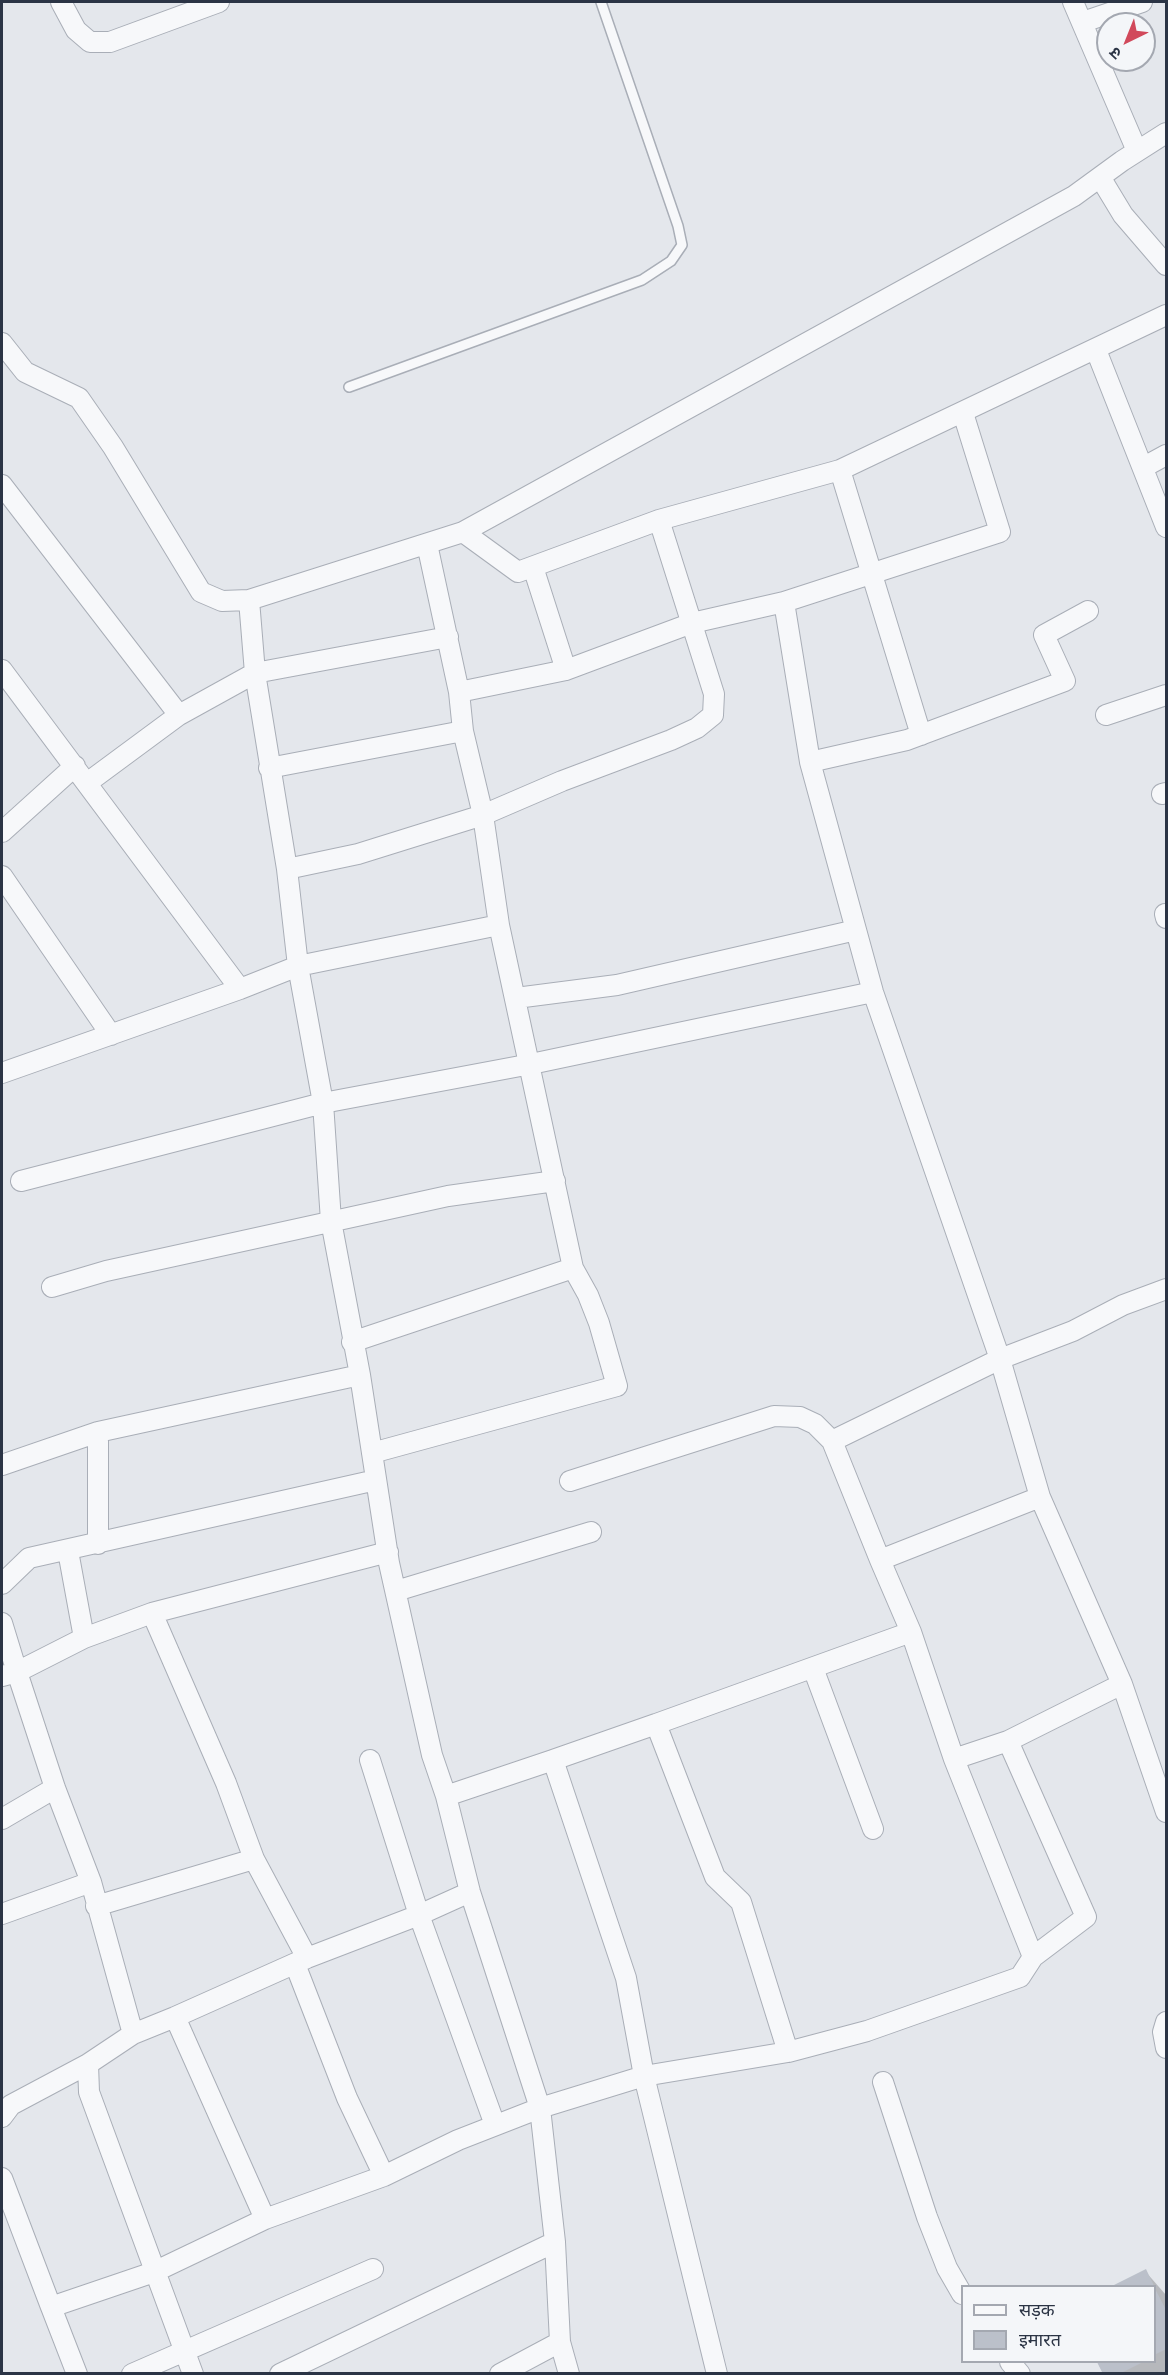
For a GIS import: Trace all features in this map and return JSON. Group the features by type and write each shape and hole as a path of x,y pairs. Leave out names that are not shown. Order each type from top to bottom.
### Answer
{"street":[{"path":"61,2 76,30 90,42 110,42 219,2"},
{"path":"1073,2 1137,151"},
{"path":"1083,22 1142,2"},
{"path":"2,343 26,372 79,398 113,447 201,592 222,601 249,600 463,532 1064,202 1167,133"},
{"path":"1100,177 1123,215 1167,265"},
{"path":"463,532 518,572 659,520 840,470 1167,315"},
{"path":"1096,350 1167,527"},
{"path":"459,692 566,670 692,623 784,602 1000,532 963,413"},
{"path":"1144,467 1167,455"},
{"path":"840,470 921,735"},
{"path":"2,485 179,715"},
{"path":"287,869 358,854 483,815 562,781 671,740 697,728 713,715 714,694 659,520"},
{"path":"372,1453 617,1386 599,1323 588,1295 573,1268 531,1064 499,925 483,815 463,731 459,692 427,544"},
{"path":"533,567 566,670"},
{"path":"249,600 255,673 287,869 298,966 323,1103 331,1221 360,1375 388,1552 432,1755 446,1796 470,1892 540,2108 555,2242 560,2342 569,2373"},
{"path":"784,602 810,762 873,992 1000,1359 1040,1497 1122,1684 1167,1812"},
{"path":"810,762 921,735 1065,681 1044,635 1088,611"},
{"path":"87,783 179,715 255,673 448,637"},
{"path":"2,670 240,989"},
{"path":"1106,715 1167,695"},
{"path":"269,768 463,731"},
{"path":"2,832 75,766"},
{"path":"2,876 111,1035"},
{"path":"2,1073 240,989 298,966 499,925"},
{"path":"516,998 617,985 856,930"},
{"path":"21,1181 323,1103 531,1064 873,992"},
{"path":"52,1287 106,1271 448,1196 555,1181"},
{"path":"352,1342 573,1268"},
{"path":"832,1441 1000,1359 1072,1331 1123,1305 1167,1289"},
{"path":"2,1466 98,1432 360,1375"},
{"path":"570,1481 774,1416 800,1417 815,1424 832,1441 911,1632 954,1759 1033,1957"},
{"path":"98,1432 98,1544"},
{"path":"2,1584 29,1558 376,1480"},
{"path":"880,1560 1040,1497"},
{"path":"396,1591 591,1532"},
{"path":"68,1551 84,1638"},
{"path":"9,1674 84,1638 152,1612 388,1552"},
{"path":"152,1612 226,1783 254,1859 301,1961 347,2098 384,2176"},
{"path":"2,1623 9,1674 91,1882 133,2034"},
{"path":"446,1796 554,1760 911,1632"},
{"path":"813,1668 873,1829"},
{"path":"954,1759 1008,1741 1122,1684"},
{"path":"656,1724 715,1877 741,1902 788,2052"},
{"path":"51,2307 154,2272 265,2219 384,2176 540,2108 644,2076 788,2052 867,2031 1020,1977 1033,1957 1086,1917 1008,1741"},
{"path":"370,1760 419,1914 495,2126"},
{"path":"554,1760 626,1978 644,2076 717,2373"},
{"path":"2,1819 55,1788"},
{"path":"96,1906 254,1859"},
{"path":"2,1914 91,1882"},
{"path":"2,2117 11,2105 88,2064 133,2034 175,2018 301,1961 470,1892"},
{"path":"175,2018 265,2219"},
{"path":"1167,2022 1163,2032 1167,2048"},
{"path":"88,2064 89,2092 193,2373"},
{"path":"883,2082 927,2217 947,2268 961,2291"},
{"path":"2,2178 77,2373"},
{"path":"280,2373 555,2242"},
{"path":"132,2373 373,2269"},
{"path":"500,2373 560,2342"}],"lane":[{"path":"349,387 642,280 672,261 682,245 678,225 601,2"}],"building":[{"path":"1146,2269 1154,2285 1114,2285"},
{"path":"1156,2291 1166,2310 1166,2349 1156,2354"},
{"path":"1098,2363 1141,2363 1119,2374 1103,2374"}]}
